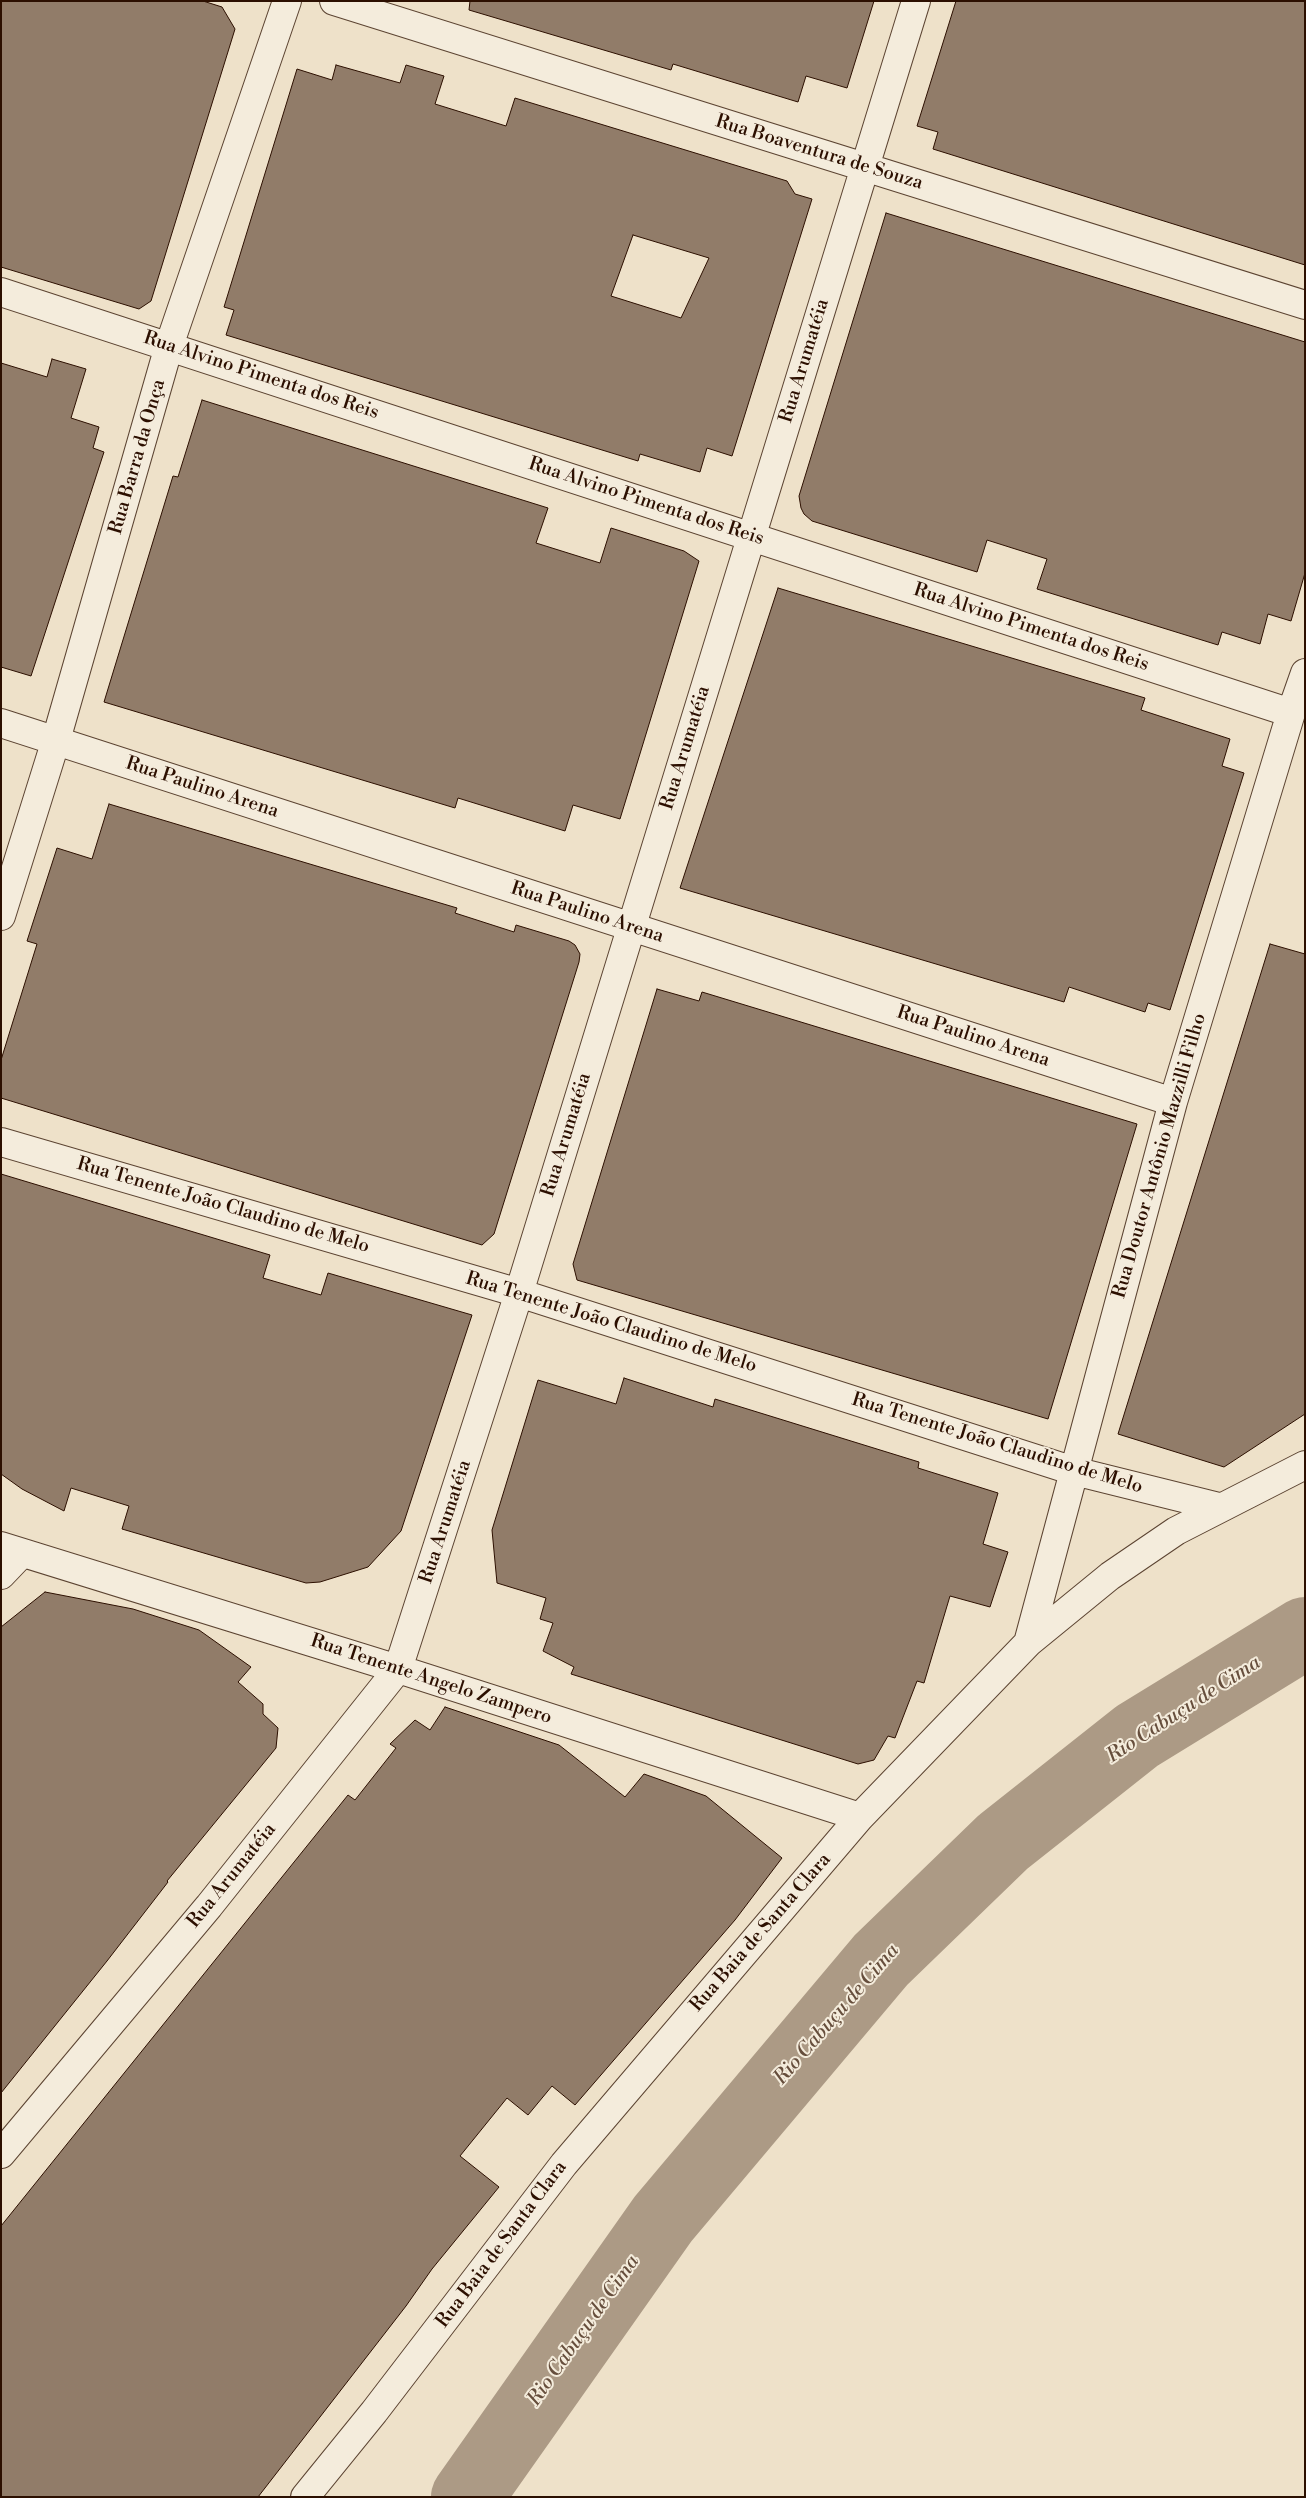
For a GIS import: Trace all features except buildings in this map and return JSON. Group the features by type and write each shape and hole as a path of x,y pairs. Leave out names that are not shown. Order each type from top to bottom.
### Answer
{"street":[{"name":"Rua Barra da Onça","path":"1,916 56,740 169,346 286,1"},
{"name":"Rua Boaventura de Souza","path":"334,1 1305,305"},
{"name":"Rua Arumatéia","path":"1,2154 209,1906 398,1669 519,1293 916,1"},
{"name":"Rua Alvino Pimenta dos Reis","path":"1,292 1290,713"},
{"name":"Rua Doutor Antônio Mazzilli Filho","path":"1028,1643 1173,1102 1290,713 1305,673"},
{"name":"Rua Paulino Arena","path":"1,723 1173,1102"},
{"name":"Rua Tenente João Claudino de Melo","path":"1,1142 519,1293 1074,1471 1219,1507"},
{"name":"Rua Baia de Santa Clara","path":"305,2497 374,2412 564,2164 860,1817 1028,1643 1110,1576 1176,1531 1219,1507 1305,1465"},
{"name":"Rua Tenente Angelo Zampero","path":"11,1550 398,1669 860,1817"},
{"path":"1,1575 11,1550"}],"waterway":[{"name":"Rio Cabuçu de Cima","path":"467,2497 663,2219 881,1960 1003,1842 1137,1736 1305,1633"}]}
